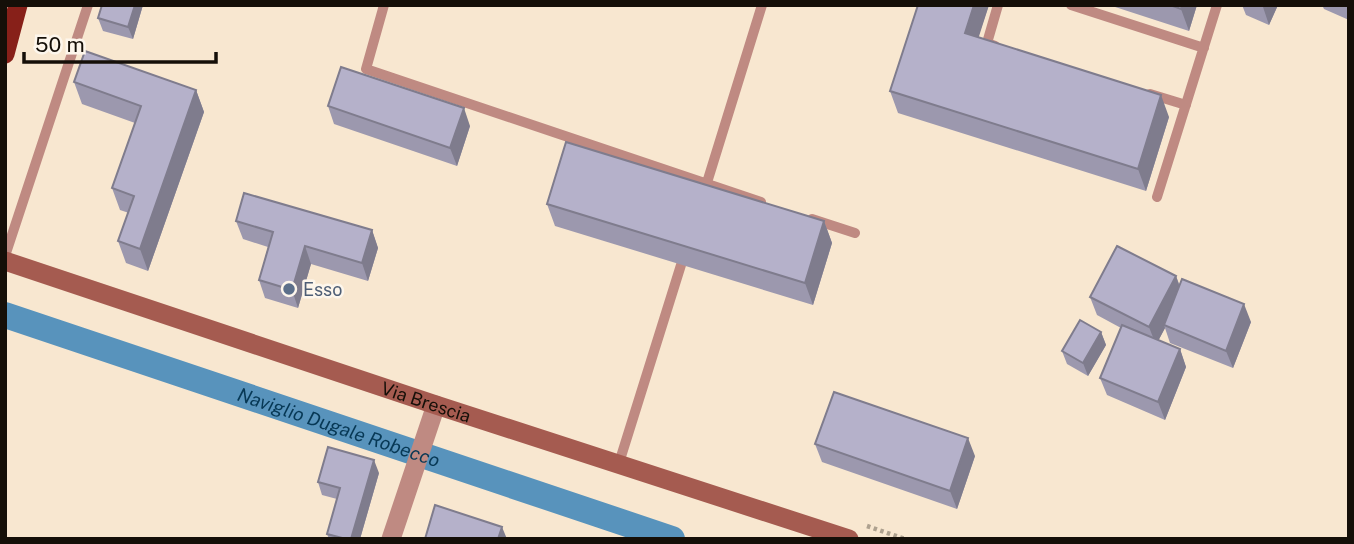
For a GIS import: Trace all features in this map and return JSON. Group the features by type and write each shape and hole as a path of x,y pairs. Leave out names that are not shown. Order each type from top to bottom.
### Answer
{"highway":[{"path":"5,54 18,5"}],"main road":[{"name":"Via Brescia","path":"5,259 436,405 849,539"}],"street":[{"path":"391,539 436,405"}],"lane":[{"path":"5,259 88,5"},
{"path":"384,5 366,69 768,205"},
{"path":"700,203 762,5"},
{"path":"998,5 987,43 1000,47"},
{"path":"1071,5 1204,48"},
{"path":"1157,197 1217,5"},
{"path":"1133,88 1186,105"},
{"path":"806,217 855,233"},
{"path":"619,463 681,265"}],"building":[{"path":"102,5 135,5 128,27 98,18"},
{"path":"918,5 974,5 965,33 1161,95 1138,169 890,91"},
{"path":"85,51 196,90 140,249 118,241 134,196 112,188 141,106 74,82"},
{"path":"341,67 464,108 450,148 328,106"},
{"path":"566,142 824,221 805,283 547,204"},
{"path":"244,193 372,230 362,263 305,246 292,290 259,280 273,232 236,221"},
{"path":"1117,246 1176,276 1149,327 1090,297"},
{"path":"1182,279 1244,304 1226,351 1164,325"},
{"path":"1080,320 1101,332 1083,363 1062,351"},
{"path":"1122,325 1180,349 1158,402 1100,378"},
{"path":"834,392 968,438 950,491 815,444"},
{"path":"328,447 374,460 351,539 327,534 340,488 318,482"},
{"path":"435,505 502,527 498,539 425,539"}],"waterway":[{"name":"Naviglio Dugale Robecco","path":"5,315 672,539"}],"place":[{"name":"Esso","path":"289,289"}]}
